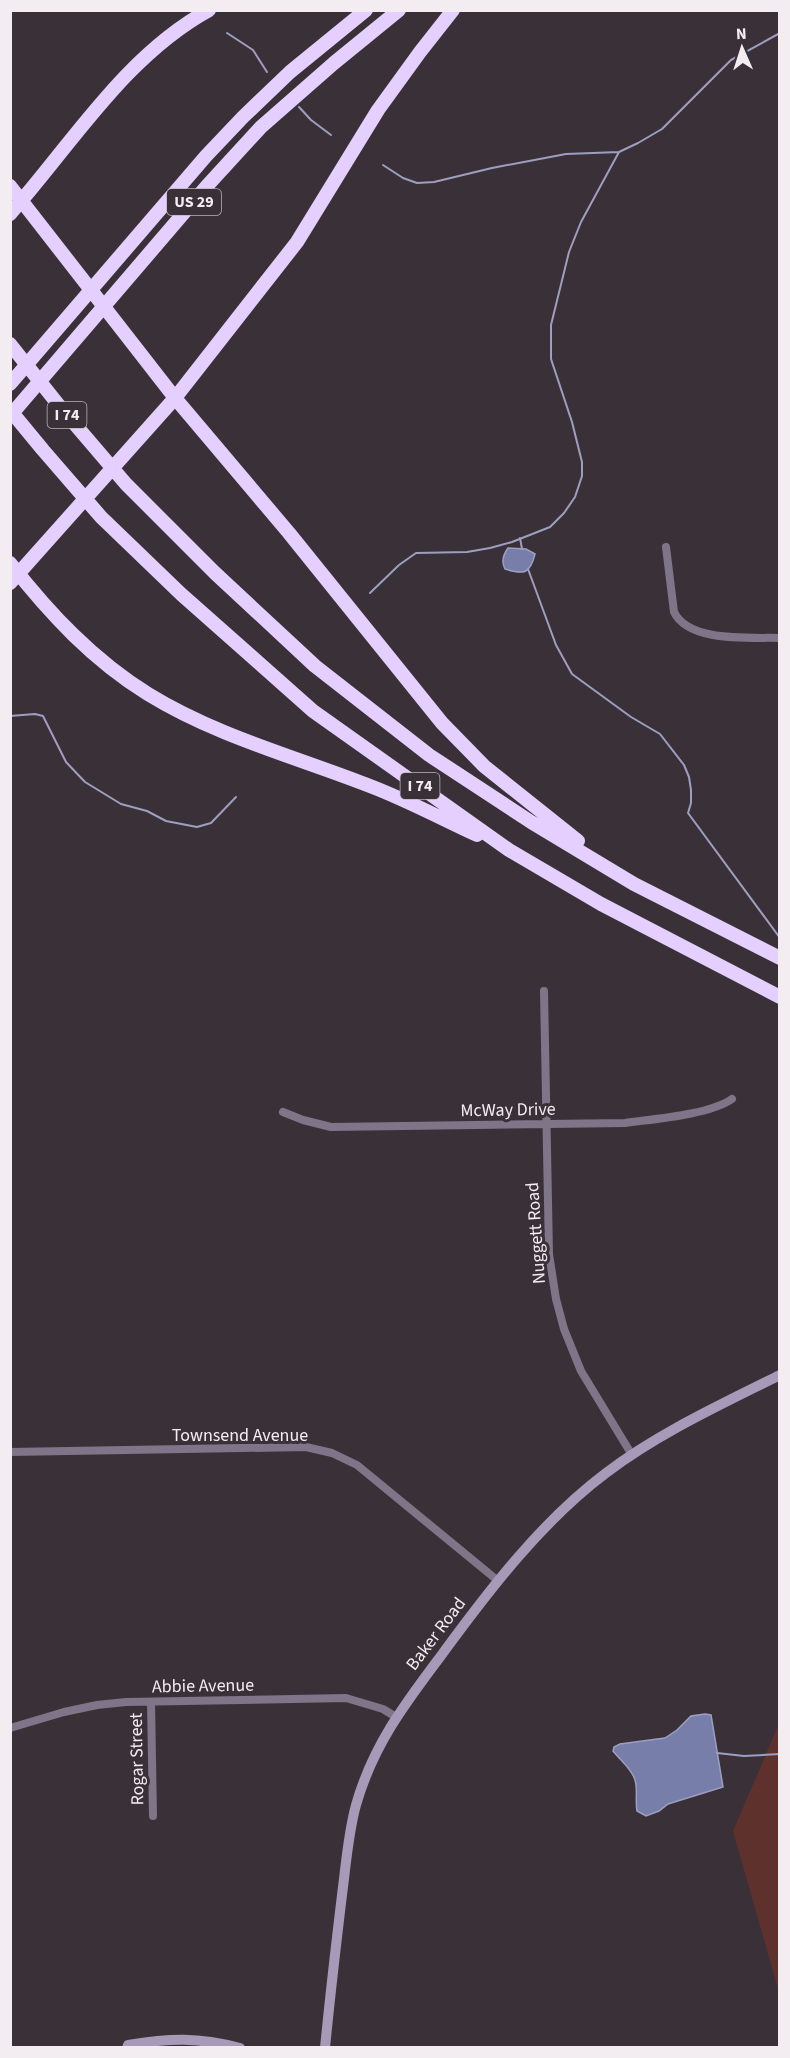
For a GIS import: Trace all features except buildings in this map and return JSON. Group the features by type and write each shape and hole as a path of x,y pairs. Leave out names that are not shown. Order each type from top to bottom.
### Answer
{"highway":[{"path":"10,214 144,57 186,23 209,10"},
{"name":"US 29","path":"10,384 228,132 290,72 366,10"},
{"name":"US 29","path":"10,416 255,133 325,70 399,10"},
{"path":"15,579 175,398 297,242 378,110 453,10"},
{"path":"10,186 175,398 289,533 442,723 484,766 634,884"},
{"name":"I 74","path":"10,344 126,484 214,573 324,673 429,755 531,822 634,884 780,958"},
{"name":"I 74","path":"10,410 101,517 181,594 313,711 509,850 601,904 780,997"},
{"path":"10,563 15,579 61,625 104,663 148,694 212,727 372,787 509,850"}],"street":[{"path":"666,547 674,612 677,618 691,630 714,635 780,638"},
{"name":"Nuggett Road","path":"544,991 549,1254 556,1299 564,1329 581,1371 632,1455"},
{"name":"McWay Drive","path":"283,1112 331,1127 546,1124 635,1121 723,1105 732,1099"},
{"name":"Baker Road","path":"325,2048 341,1900 355,1808 369,1768 396,1717 497,1580 574,1501 605,1474 632,1455 688,1421 780,1375"},
{"name":"Townsend Avenue","path":"10,1452 306,1447 332,1453 357,1465 497,1580"},
{"name":"Abbie Avenue","path":"10,1728 97,1705 150,1702 346,1698 383,1709 396,1717"},
{"name":"Rogar Street","path":"150,1702 153,1816"},
{"path":"127,2048 128,2045 181,2038 217,2042 240,2048"}],"shaded area":[{"path":"779,1724 779,1992 733,1831"}],"water":[{"path":"508,548 526,549 535,554 531,566 522,572 505,569 503,558"},
{"path":"711,1715 723,1787 668,1804 659,1811 646,1816 637,1811 635,1780 629,1768 613,1751 614,1747 620,1744 665,1738 691,1716"}],"waterway":[{"path":"227,33 253,50 267,72"},
{"path":"370,593 399,565 416,553 467,552 490,548 550,527 564,513 575,497 582,476 582,462 572,422 551,359 551,325 569,252 581,222 619,152 662,129 731,60 780,33"},
{"path":"299,107 311,120 331,135"},
{"path":"383,165 403,178 417,183 434,182 566,154 619,152"},
{"path":"520,538 522,549"},
{"path":"528,569 556,645 572,674 631,717 660,734 684,765 689,777 691,803 688,813 780,938"},
{"path":"10,716 35,714 43,716 66,762 85,782 121,804 147,811 166,821 197,827 211,823 236,797"},
{"path":"717,1753 744,1756 780,1754"}]}
